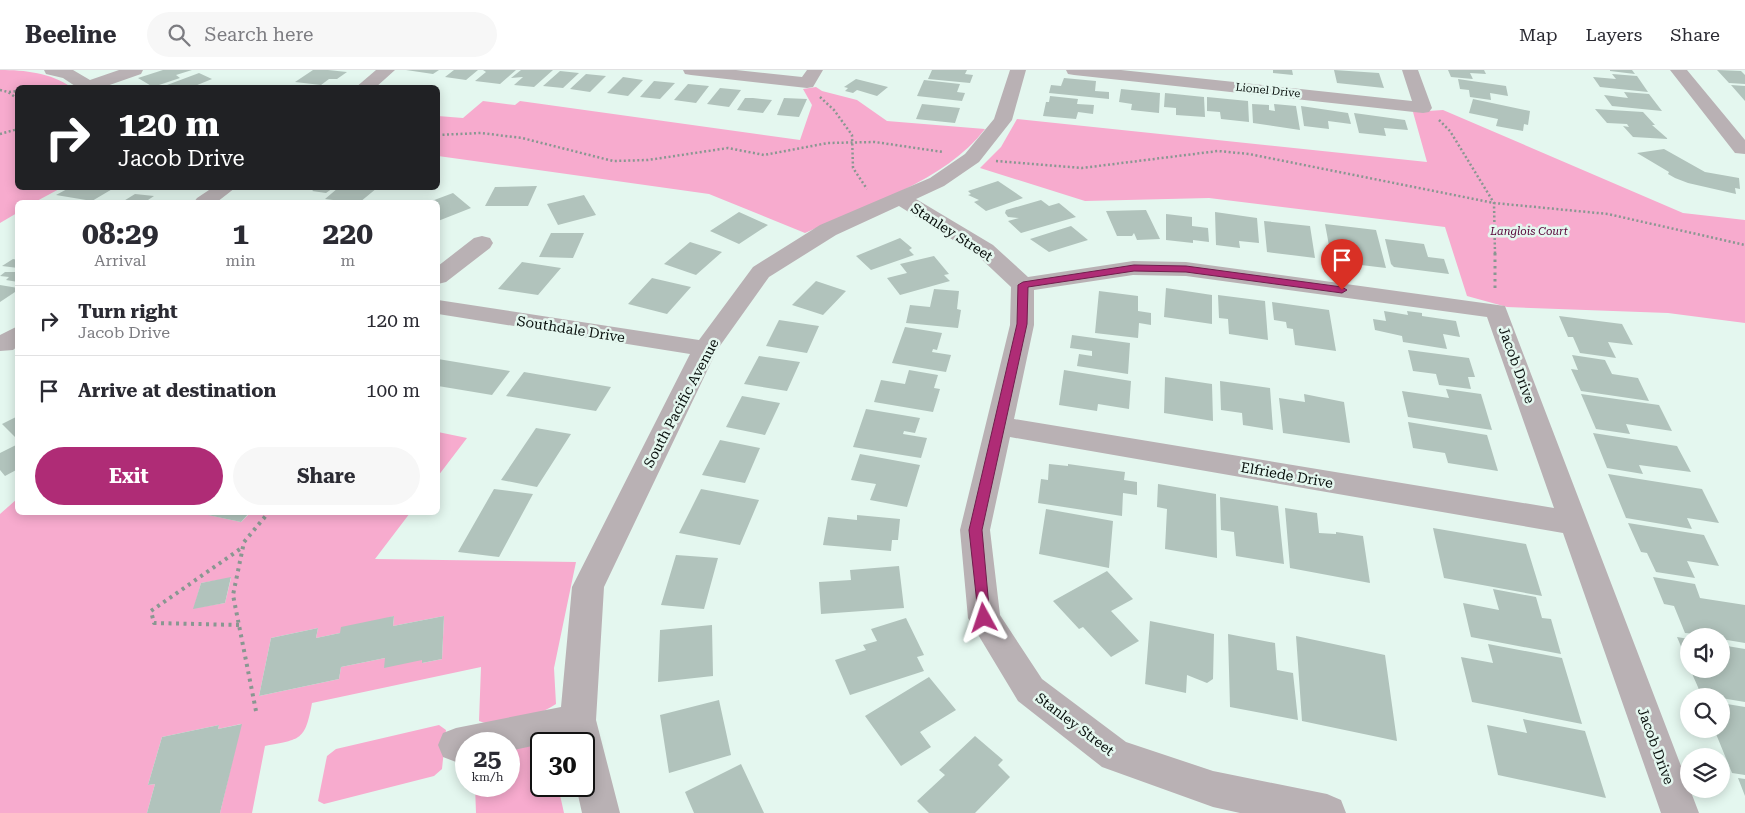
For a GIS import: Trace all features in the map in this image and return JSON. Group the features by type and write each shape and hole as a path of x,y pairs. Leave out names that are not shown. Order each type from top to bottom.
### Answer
{"street":[{"path":"52,70 69,74 87,85"},
{"path":"95,85 135,70"},
{"path":"367,85 387,70"},
{"path":"691,70 807,83 816,70"},
{"name":"South Pacific Avenue","path":"601,813 578,720 588,587 705,349 761,272 828,230 937,182 972,158 1003,120 1018,70"},
{"name":"Lionel Drive","path":"1074,70 1423,108 1410,70"},
{"path":"1678,70 1742,149"},
{"path":"208,200 225,192"},
{"name":"Stanley Street","path":"902,199 985,250 1023,285 1022,324 975,530 984,618 1030,690 1115,755 1213,789 1327,813"},
{"path":"440,275 482,243"},
{"name":"Jacob Drive","path":"1023,285 1134,268 1186,269 1497,311 1680,813"},
{"name":"Southdale Drive","path":"440,308 705,349"},
{"name":"Elfriede Drive","path":"999,426 1574,523"},
{"path":"519,732 578,720"}],"path":[{"path":"0,90 15,91"},
{"path":"8,92 15,97"},
{"path":"816,94 834,110 852,135 853,168 872,196"},
{"path":"1436,118 1450,131 1494,203 1495,294"},
{"path":"0,134 15,130"},
{"path":"440,135 482,133 522,138 613,161 648,160 728,148 764,155 828,143 875,142 944,152"},
{"path":"988,160 1082,168 1218,150 1249,154 1494,203 1608,214 1745,245"},
{"path":"256,711 233,595 244,542 266,515"},
{"path":"239,625 154,623 152,611 243,547"}],"green space":[{"path":"0,70 37,73 55,78 68,85 15,85 15,190 57,190 39,200 15,200 15,214 0,223"},
{"path":"816,87 822,91 857,100 887,121 985,129 949,163 926,178 878,202 805,233 709,194 440,156 440,116 463,118 483,101 515,105 520,101 800,140 812,105 803,89"},
{"name":"Langlois Court","path":"1443,110 1683,213 1745,220 1745,323 1668,313 1507,307 1467,296 1445,227 1209,198 1085,201 980,168 1001,147 1017,119 1427,162 1413,112"},
{"path":"440,432 467,438 440,473"},
{"path":"15,501 15,515 209,515 241,522 248,515 408,515 375,559 576,562 554,668 556,704 538,714 508,723 498,724 479,721 481,667 312,703 307,725 299,736 287,742 265,746 252,813 220,813 241,724 218,729 219,725 162,737 148,785 155,784 147,813 0,813 0,514","holes":["231,578 225,603 194,608 201,583","394,616 393,626 444,616 442,659 422,663 422,660 385,658 341,667 339,679 259,696 271,638 318,628 316,638 340,633"]},
{"path":"439,725 446,730 442,769 434,776 324,804 318,801 327,756 336,749"},
{"path":"530,742 530,797 560,797 564,813 476,813 475,797 520,797 520,744"}],"building":[{"path":"163,70 192,70 176,75 180,78 159,85 150,85 138,78"},
{"path":"313,70 347,72 337,79 329,79 321,85 295,82"},
{"path":"406,70 439,70 433,74"},
{"path":"454,70 478,70 466,80 445,77"},
{"path":"483,70 516,70 500,84 475,81 486,72"},
{"path":"521,70 553,70 534,87 514,85 523,77 511,78"},
{"path":"932,70 967,70 965,74 973,75 970,83 928,79"},
{"path":"1273,70 1292,70 1293,75 1273,73"},
{"path":"1334,70 1379,73 1384,88 1337,83"},
{"path":"1448,70 1484,70 1486,74 1470,73 1473,79 1451,77"},
{"path":"1632,70 1635,74 1610,71"},
{"path":"1717,70 1741,71 1745,75 1745,84 1729,83"},
{"path":"560,71 579,73 563,88 543,86"},
{"path":"199,73 212,79 197,85 167,85"},
{"path":"586,74 606,76 590,92 570,89"},
{"path":"1612,74 1637,76 1648,92 1600,87 1593,77 1616,79"},
{"path":"623,77 643,80 628,96 607,93"},
{"path":"1064,78 1096,81 1095,91 1109,92 1109,99 1049,93 1051,85 1061,86"},
{"path":"856,79 888,87 877,96 857,90 853,93 845,91 848,88 844,87"},
{"path":"1458,79 1506,86 1508,96 1490,93 1491,100 1470,97 1469,90 1460,89"},
{"path":"924,80 960,84 957,92 965,93 962,101 917,96"},
{"path":"654,81 675,83 660,99 640,97"},
{"path":"688,84 709,86 696,103 674,100"},
{"path":"1731,85 1745,86 1745,101"},
{"path":"720,88 741,90 729,107 707,104"},
{"path":"1121,89 1160,93 1159,113 1131,110 1132,104 1119,102"},
{"path":"1624,92 1649,94 1662,111 1612,106 1604,95 1628,98"},
{"path":"1165,93 1204,97 1205,117 1176,115 1176,108 1164,107"},
{"path":"1050,96 1078,99 1077,104 1094,105 1093,114 1078,112 1076,119 1043,116 1046,102 1049,102"},
{"path":"1207,97 1248,101 1249,122 1221,119 1220,112 1207,111"},
{"path":"745,98 772,100 763,113 737,110"},
{"path":"784,98 807,99 799,117 777,115"},
{"path":"1473,99 1530,111 1528,125 1524,124 1523,131 1496,126 1498,119 1469,113"},
{"path":"922,104 960,108 955,123 916,119"},
{"path":"1252,104 1269,105 1269,110 1275,111 1274,104 1296,106 1300,130 1253,123"},
{"path":"1301,106 1348,113 1351,124 1328,121 1329,129 1304,126"},
{"path":"1595,109 1643,112 1655,125 1652,125 1668,139 1633,137 1623,126 1629,127 1627,124 1607,123"},
{"path":"1354,113 1405,120 1408,130 1384,128 1386,136 1359,133"},
{"path":"1664,149 1705,172 1739,178 1740,189 1735,188 1736,194 1688,183 1668,174 1669,172 1637,153"},
{"path":"998,181 1023,198 986,211 974,202 979,200 968,195 971,194 968,191"},
{"path":"537,186 528,206 485,206 495,187"},
{"path":"65,190 111,190 94,200 56,195"},
{"path":"313,190 330,190 326,193 312,191"},
{"path":"336,190 375,190 362,200 325,199"},
{"path":"453,193 471,208 440,220 440,200 434,200"},
{"path":"135,194 154,196 148,200 125,200"},
{"path":"584,195 596,215 558,225 547,204"},
{"path":"1041,200 1049,206 1059,203 1076,217 1021,233 1008,221 1019,218 1008,217 1005,213 1006,210"},
{"path":"1146,210 1160,239 1137,240 1134,233 1132,236 1117,236 1106,211"},
{"path":"739,212 768,225 739,244 710,231"},
{"path":"1215,212 1257,218 1259,243 1239,241 1240,248 1216,245"},
{"path":"1166,214 1192,217 1192,226 1208,228 1209,242 1193,240 1193,243 1166,240"},
{"path":"1264,221 1310,226 1315,258 1267,252"},
{"path":"1325,224 1376,230 1386,268 1361,265 1359,255 1330,251"},
{"path":"1071,226 1088,240 1049,252 1030,239"},
{"path":"551,233 584,233 573,258 539,257"},
{"path":"900,238 912,248 909,250 914,255 871,270 856,256"},
{"path":"1385,239 1424,244 1428,257 1444,259 1449,274 1394,267 1391,264"},
{"path":"690,242 722,252 696,275 664,264"},
{"path":"934,256 949,274 944,275 950,281 900,295 887,278 907,273 900,264"},
{"path":"13,259 15,259 15,268 2,266"},
{"path":"522,262 561,268 538,295 498,289"},
{"path":"5,272 15,272 15,282 6,280 9,277 0,276"},
{"path":"652,278 691,287 667,314 628,304"},
{"path":"816,281 846,291 823,315 792,305"},
{"path":"0,285 15,288 15,292 0,302"},
{"path":"1166,288 1212,295 1212,324 1164,317"},
{"path":"934,289 959,291 957,309 961,310 958,328 906,323 910,305 930,307"},
{"path":"1099,291 1138,296 1138,311 1151,313 1151,325 1139,323 1138,338 1095,333"},
{"path":"1218,295 1265,301 1268,340 1229,334 1228,319 1219,318"},
{"path":"1272,302 1329,310 1336,351 1295,345 1293,329 1287,328 1286,322 1274,320"},
{"path":"1384,311 1408,315 1407,311 1422,313 1422,316 1456,321 1460,337 1443,334 1447,349 1403,342 1402,336 1375,330 1373,319 1386,321"},
{"path":"1559,316 1622,324 1633,345 1608,342 1616,358 1580,353 1573,337 1568,337"},
{"path":"779,320 819,326 807,353 766,346"},
{"path":"905,327 942,333 937,350 933,349 932,352 951,355 946,372 892,363"},
{"path":"1072,335 1130,343 1128,374 1077,366 1079,354 1092,356 1092,351 1070,348"},
{"path":"1408,350 1469,358 1475,377 1468,377 1471,389 1439,385 1436,374 1413,371"},
{"path":"1572,355 1605,360 1612,374 1638,378 1649,401 1581,391 1571,369 1578,370"},
{"path":"759,356 800,362 787,391 744,384"},
{"path":"440,359 510,371 492,395 440,386"},
{"path":"909,370 938,375 934,388 940,389 933,412 874,402 881,380 905,384"},
{"path":"1064,370 1131,381 1129,409 1098,404 1097,411 1059,405"},
{"path":"524,372 611,387 596,411 506,396"},
{"path":"1165,377 1212,384 1213,421 1164,413"},
{"path":"1220,381 1270,388 1273,430 1243,425 1242,413 1221,410"},
{"path":"1446,389 1481,394 1492,430 1408,417 1402,391 1449,398"},
{"path":"1304,394 1344,402 1350,443 1283,433 1279,398 1305,402"},
{"path":"1581,394 1659,405 1672,431 1626,424 1630,434 1596,429"},
{"path":"742,396 780,403 765,435 726,427"},
{"path":"866,409 920,418 915,433 904,431 903,434 927,438 921,458 853,447"},
{"path":"15,418 15,437 2,424"},
{"path":"1408,422 1487,435 1498,471 1448,463 1445,453 1413,448"},
{"path":"536,428 571,434 537,487 501,480"},
{"path":"1593,433 1677,446 1691,472 1639,465 1643,474 1607,468"},
{"path":"720,440 760,448 745,483 702,475"},
{"path":"15,446 15,471 5,476 0,470 0,453"},
{"path":"860,454 920,465 907,507 870,500 876,484 851,480"},
{"path":"1049,464 1068,466 1068,464 1125,472 1124,480 1137,482 1137,495 1123,493 1122,516 1038,503 1041,479 1048,480"},
{"path":"1608,474 1702,489 1719,523 1687,518 1692,529 1626,518"},
{"path":"1158,484 1216,494 1217,558 1165,549 1167,509 1157,507"},
{"path":"494,489 533,494 499,557 458,552"},
{"path":"701,489 759,500 740,545 679,533"},
{"path":"1220,497 1278,506 1284,564 1236,556 1234,532 1221,530"},
{"path":"1285,508 1317,513 1319,533 1336,534 1336,532 1363,536 1370,583 1290,568"},
{"path":"1046,509 1113,521 1109,568 1039,554"},
{"path":"208,515 247,515 241,522"},
{"path":"857,515 900,519 898,540 892,540 891,551 823,545 828,517 857,520"},
{"path":"1628,523 1704,535 1719,566 1687,561 1695,578 1656,572 1647,553 1641,552"},
{"path":"1433,528 1526,544 1542,596 1444,578"},
{"path":"676,555 718,558 704,609 661,605"},
{"path":"899,566 904,608 821,614 819,582 851,580 850,570"},
{"path":"1107,571 1133,599 1111,611 1139,641 1111,657 1083,627 1079,629 1053,601"},
{"path":"231,577 225,603 193,609 201,583"},
{"path":"1653,577 1695,584 1700,598 1745,605 1745,643 1730,640 1730,628 1683,628 1674,606 1664,604"},
{"path":"1493,589 1536,597 1542,618 1551,619 1561,654 1471,637 1463,603 1499,610"},
{"path":"394,616 393,626 444,616 442,659 422,663 422,660 384,668 385,658 341,667 339,679 259,696 271,638 318,628 316,638 340,633 341,627"},
{"path":"906,618 924,655 917,657 924,671 850,695 835,660 866,650 863,645 877,641 871,629"},
{"path":"1150,621 1214,634 1213,679 1207,683 1187,675 1186,693 1145,684"},
{"path":"712,625 713,676 658,682 660,630"},
{"path":"1228,634 1275,643 1277,670 1293,673 1298,720 1230,707"},
{"path":"1296,636 1385,655 1397,741 1302,721"},
{"path":"1488,644 1562,658 1582,724 1472,702 1461,657 1493,663"},
{"path":"1730,646 1745,649 1745,702 1730,700 1730,688 1698,688 1694,678 1730,678"},
{"path":"929,677 956,710 920,732 931,747 901,766 865,716"},
{"path":"719,700 731,755 669,773 660,715"},
{"path":"1730,704 1745,707 1745,775 1732,773 1730,768 1730,748 1722,748 1718,738 1730,738"},
{"path":"1523,719 1585,731 1606,798 1498,775 1487,725 1527,733"},
{"path":"242,724 220,813 147,813 155,784 148,785 162,737 219,725 218,729"},
{"path":"975,736 1003,760 998,765 1010,777 975,813 929,813 917,801 945,775 939,770"},
{"path":"741,764 764,813 694,813 685,792"},
{"path":"1738,778 1745,779 1745,796"}],"route":[{"path":"984,618 975,530 1022,324 1023,285 1134,268 1186,269 1342,290"}]}
